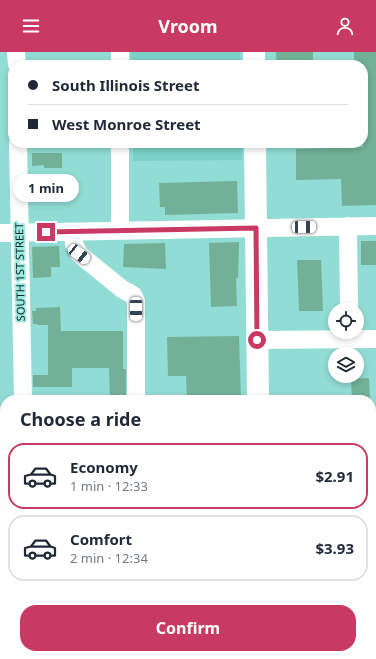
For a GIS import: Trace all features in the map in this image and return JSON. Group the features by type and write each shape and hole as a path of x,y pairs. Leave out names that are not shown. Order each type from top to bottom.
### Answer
{"main road":[{"path":"255,148 258,395"}],"street":[{"name":"SOUTH 1ST STREET","path":"18,148 22,395"},
{"path":"120,148 120,231"},
{"path":"348,226 349,303"},
{"path":"0,233 376,226"},
{"path":"73,232 74,244 79,254 122,289 133,294 136,301 136,395"},
{"path":"257,340 328,337"},
{"path":"364,338 376,339"}],"shaded area":[{"path":"131,52 240,52 240,60 132,60"},
{"path":"133,148 242,148 242,160 133,161"}],"building":[{"path":"276,52 313,52 313,60 277,60"},
{"path":"354,52 376,52 376,205 342,206 341,179 296,180 296,149 368,148 368,60 354,60"},
{"path":"32,153 62,153 62,168 44,168 44,165 32,166"},
{"path":"237,181 238,213 165,215 165,207 160,207 159,183"},
{"path":"361,241 376,241 376,265 361,265"},
{"path":"239,242 238,278 236,278 237,306 211,307 209,243"},
{"path":"165,243 166,269 123,267 124,244"},
{"path":"59,246 60,267 51,267 51,277 33,278 32,247"},
{"path":"297,260 321,260 323,311 299,311"},
{"path":"60,307 61,331 123,331 123,369 126,369 126,395 110,395 109,368 72,368 72,387 33,387 33,375 48,375 48,325 33,324 32,311 36,311 36,308"},
{"path":"239,336 241,395 187,395 186,376 168,376 167,337"},
{"path":"364,378 369,378 370,395 352,395 351,383 364,383"}],"route":[{"path":"46,232 256,228 257,340"}]}
